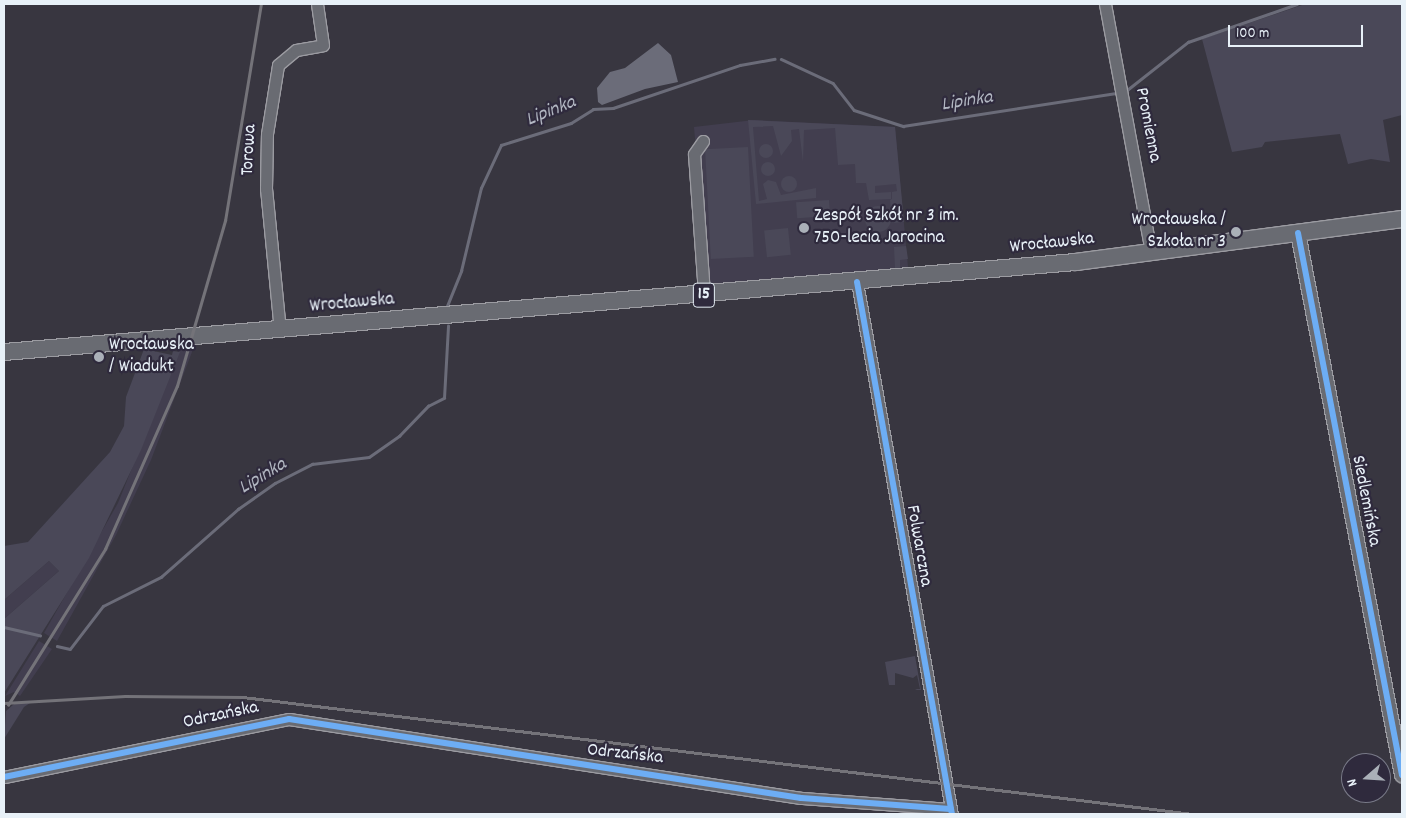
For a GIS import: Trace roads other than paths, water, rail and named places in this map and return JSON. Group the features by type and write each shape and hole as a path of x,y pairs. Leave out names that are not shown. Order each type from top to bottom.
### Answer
{"main road":[{"name":"Wrocławska","path":"4,352 280,331 856,282 1151,253 1402,219"}],"street":[{"name":"Torowa","path":"280,331 266,189 266,134 278,65 296,50 323,45 317,4"},
{"name":"Promienna","path":"1105,4 1151,253"},
{"path":"702,141 694,157 704,295"},
{"name":"Siedlemińska","path":"1298,233 1402,775"},
{"name":"Folwarczna","path":"856,282 951,812"},
{"name":"Odrzańska","path":"4,777 289,719 801,798 951,812"}],"waterway":[{"name":"Lipinka","path":"1127,90 1188,42 1297,4"},
{"name":"Lipinka","path":"447,306 461,271 481,188 501,145 571,123 593,109 613,108 740,65 774,59"},
{"name":"Lipinka","path":"781,59 833,83 854,110 903,126 1117,93"},
{"name":"Lipinka","path":"57,646 70,649 103,606 161,577 238,509 275,483 312,464 369,457 399,436 428,406 444,398 448,326"},
{"name":"Lipinka","path":"4,627 40,635"}],"railway":[{"path":"8,705 105,549 177,386 225,221 261,4"},
{"path":"4,703 125,696 243,697 1193,814"}],"place":[{"name":"Zespół Szkół nr 3 im. 750-lecia Jarocina","path":"804,228"},
{"name":"Wrocławska / Szkoła nr 3","path":"1236,232"},
{"name":"Wrocławska / Wiadukt","path":"99,357"}]}
